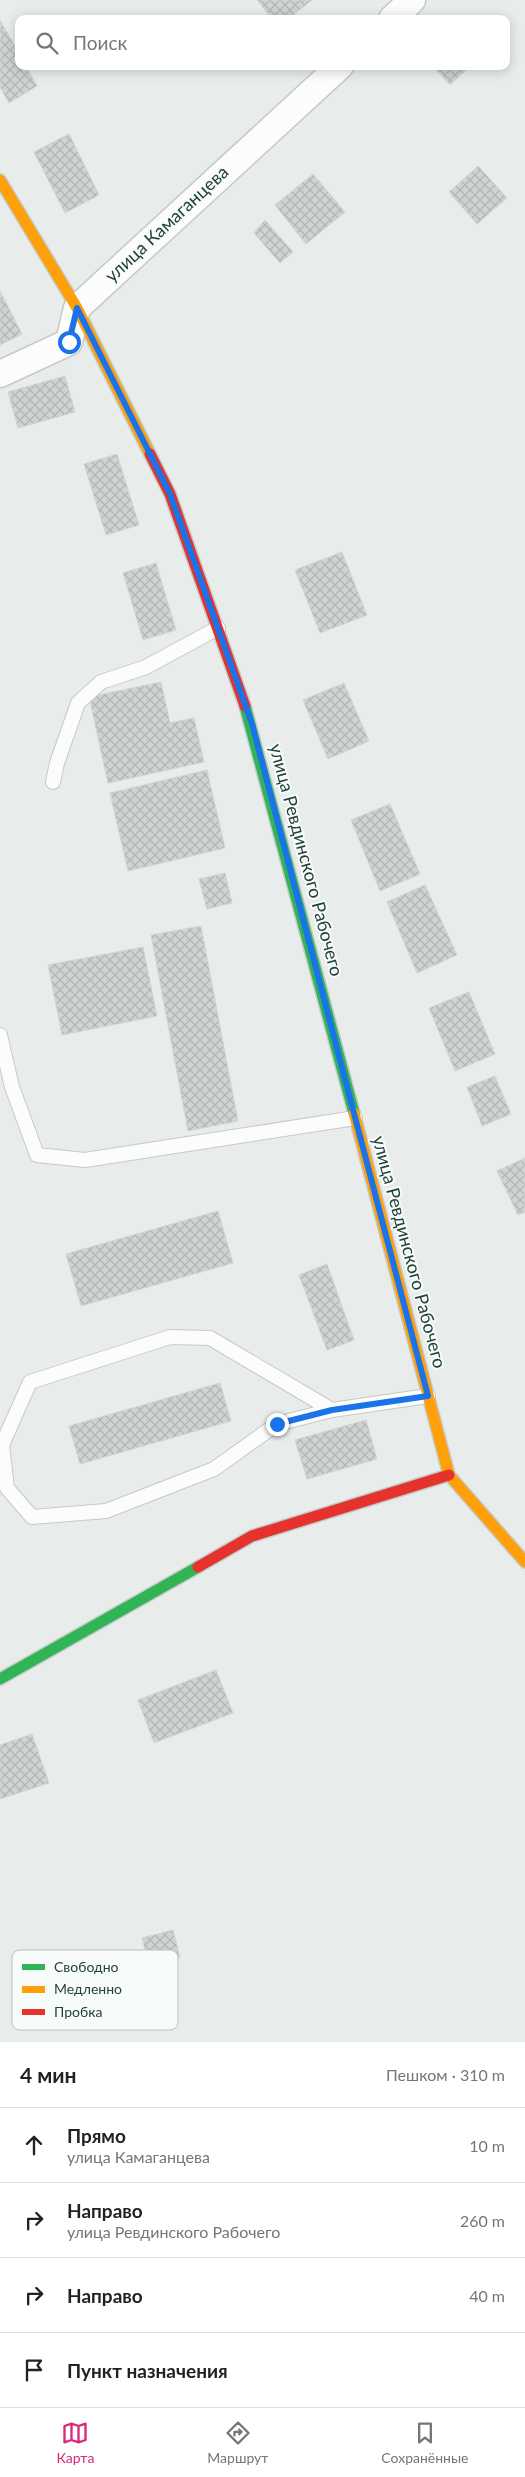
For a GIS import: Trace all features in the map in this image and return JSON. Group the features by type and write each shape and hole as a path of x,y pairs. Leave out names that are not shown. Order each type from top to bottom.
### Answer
{"street":[{"path":"396,15 412,0"},
{"name":"улица Камаганцева","path":"77,308 336,70"},
{"name":"улица Ревдинского Рабочего","path":"0,180 77,308 170,494 252,724 449,1475 524,1559"},
{"path":"0,374 69,342 77,308"},
{"path":"0,1679 252,1536 449,1475"}],"lane":[{"path":"53,782 57,763 78,703 101,682 146,667 218,628"},
{"path":"0,1035 12,1087 37,1155 85,1160 356,1118"},
{"path":"332,1410 210,1338 170,1337 30,1382 2,1445 7,1488 32,1517 106,1511 214,1469 277,1424 332,1410 428,1396"}],"building":[{"path":"257,0 312,0 293,15 269,15"},
{"path":"0,20 15,46 15,70 28,70 37,86 9,103 0,87"},
{"path":"437,70 466,70 450,85"},
{"path":"69,134 99,195 65,213 34,152"},
{"path":"478,166 507,198 477,224 449,192"},
{"path":"313,174 345,212 306,244 275,205"},
{"path":"265,220 293,252 280,263 254,233"},
{"path":"0,291 22,334 0,345"},
{"path":"65,376 75,412 18,428 8,392"},
{"path":"117,454 139,525 106,535 84,464"},
{"path":"342,552 367,615 320,633 295,570"},
{"path":"156,563 176,630 143,640 123,573"},
{"path":"161,682 170,723 194,718 204,762 108,783 89,697"},
{"path":"344,683 369,741 328,759 303,700"},
{"path":"207,770 225,848 128,871 110,793"},
{"path":"390,804 420,874 380,891 351,820"},
{"path":"225,873 232,903 207,909 199,879"},
{"path":"425,885 457,955 417,973 387,902"},
{"path":"201,926 238,1121 188,1131 151,935"},
{"path":"143,947 157,1016 62,1035 48,965"},
{"path":"469,992 495,1054 455,1071 429,1008"},
{"path":"495,1076 511,1114 482,1126 467,1087"},
{"path":"525,1158 525,1212 518,1215 497,1171"},
{"path":"218,1211 233,1263 81,1306 66,1254"},
{"path":"327,1264 354,1340 327,1350 299,1275"},
{"path":"220,1383 231,1421 80,1464 69,1426"},
{"path":"366,1420 377,1459 307,1479 295,1440"},
{"path":"216,1670 233,1713 154,1743 138,1700"},
{"path":"32,1734 49,1783 0,1799 0,1745"},
{"path":"173,1930 180,1957 178,1958 178,1950 145,1950 142,1938"}],"traffic: fast":[{"path":"245,706 354,1113"},
{"path":"0,1679 198,1567"}],"traffic: slow":[{"path":"0,180 77,308 150,454"},
{"path":"354,1113 449,1475 525,1562"}],"traffic: jam":[{"path":"150,454 170,494 245,706"},
{"path":"198,1567 252,1536 449,1475"}],"route":[{"path":"69,342 77,308 170,494 252,724 428,1396 332,1410 277,1424"}]}
